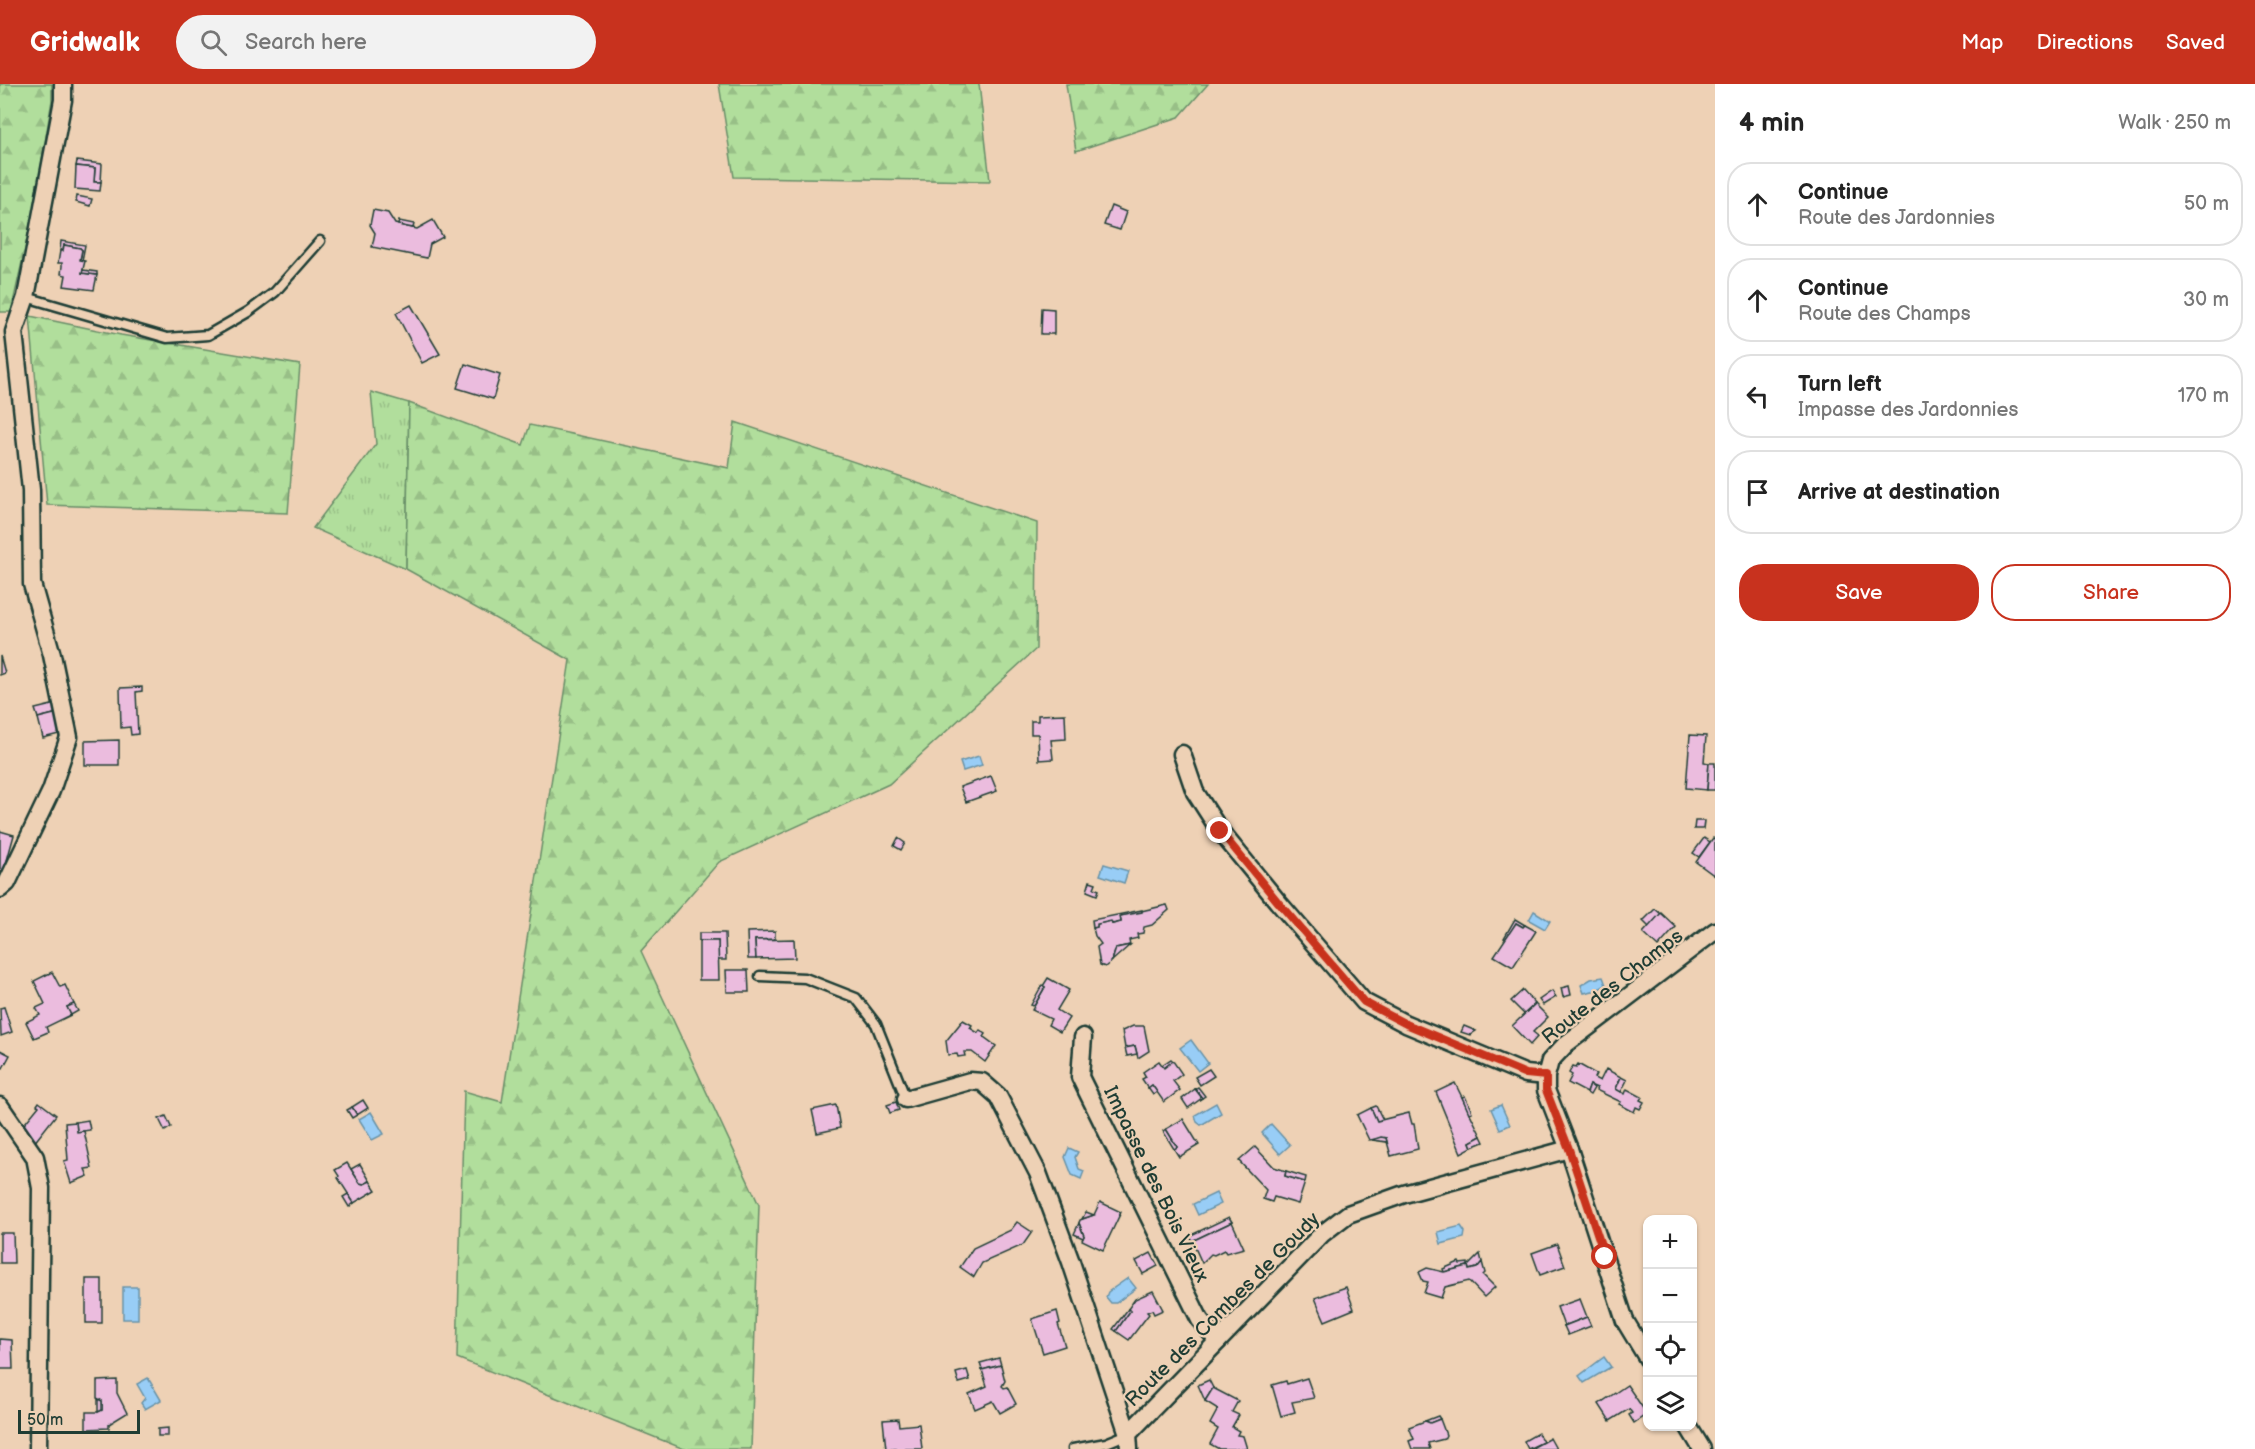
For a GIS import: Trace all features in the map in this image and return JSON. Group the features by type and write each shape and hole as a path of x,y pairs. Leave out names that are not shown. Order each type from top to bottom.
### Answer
{"street":[{"path":"0,889 8,883 51,791 69,737 52,655 32,584 31,490 14,332 26,297 63,100 63,84"},
{"path":"1182,754 1195,792 1220,831 1364,1002 1406,1024 1526,1074 1546,1076"},
{"name":"Route des Champs","path":"1643,1352 1625,1321 1569,1149 1546,1090 1546,1076 1550,1061 1566,1044 1715,930"},
{"name":"Impasse des Bois Vieux","path":"1083,1038 1080,1077 1200,1320 1218,1341"},
{"path":"906,1099 970,1081 982,1082 998,1096 1038,1173 1071,1262 1128,1441"},
{"path":"0,1106 35,1157 41,1188 38,1449"},
{"name":"Route des Combes de Goudy","path":"1128,1441 1218,1341 1322,1234 1347,1214 1404,1194 1569,1149"},
{"path":"1691,1431 1702,1449"}],"lane":[{"path":"26,297 167,338 208,335 248,312 275,292 320,241"},
{"path":"760,976 805,978 856,998 876,1024 906,1099"},
{"path":"1073,1449 1128,1441"}],"green space":[{"path":"0,84 52,84 52,100 35,203 11,312 0,312"},
{"path":"719,84 979,84 990,181 734,177"},
{"path":"1066,84 1208,84 1179,117 1076,151"},
{"path":"30,316 121,335 300,365 288,513 47,505"},
{"path":"371,392 409,403 406,569 313,528 376,444"},
{"path":"409,403 523,445 530,425 729,468 735,422 1037,523 1036,649 889,784 719,862 641,951 759,1205 751,1449 684,1449 457,1358 464,1091 502,1102 570,660 406,569"}],"water":[{"path":"979,756 982,765 963,771 960,762"},
{"path":"1104,864 1128,871 1124,883 1100,875"},
{"path":"1534,911 1550,921 1545,929 1529,920"},
{"path":"1603,977 1606,985 1584,993 1581,985 1591,979"},
{"path":"1191,1040 1208,1063 1198,1071 1180,1048"},
{"path":"1216,1103 1221,1113 1201,1125 1197,1122 1195,1115"},
{"path":"1501,1105 1510,1125 1500,1129 1491,1109"},
{"path":"371,1112 384,1134 372,1140 359,1119"},
{"path":"1271,1124 1290,1145 1280,1154 1262,1133"},
{"path":"1069,1148 1078,1152 1075,1157 1079,1169 1084,1171 1081,1179 1072,1175 1065,1157"},
{"path":"1216,1193 1221,1204 1198,1215 1193,1204"},
{"path":"1461,1226 1465,1232 1464,1238 1441,1244 1438,1232"},
{"path":"1128,1278 1136,1288 1116,1303 1111,1303 1106,1297 1108,1292"},
{"path":"123,1287 138,1287 138,1319 123,1319"},
{"path":"1604,1357 1611,1367 1584,1383 1579,1376"},
{"path":"148,1378 161,1400 145,1409 141,1403 145,1398 137,1384"}],"building":[{"path":"77,161 102,164 101,182 94,182 95,168 76,166"},
{"path":"76,166 95,168 94,182 101,182 100,191 75,189"},
{"path":"77,196 92,199 90,206 76,202"},
{"path":"1111,206 1126,212 1120,230 1104,225"},
{"path":"373,210 388,213 395,224 417,229 433,220 443,237 430,244 427,258 372,247 375,233 370,225"},
{"path":"399,221 414,224 413,228 398,225"},
{"path":"61,241 85,245 82,261 80,260 82,250 80,248 64,245 63,251 60,251"},
{"path":"64,245 82,250 80,260 85,261 82,273 97,275 94,290 64,286 66,275 61,274 62,263 58,263 60,251 63,251"},
{"path":"83,270 97,272 97,275 82,273"},
{"path":"411,305 440,354 422,363 396,313"},
{"path":"1042,308 1054,309 1054,334 1041,334"},
{"path":"465,364 500,375 493,399 457,388"},
{"path":"0,656 5,673 0,675"},
{"path":"142,687 142,691 136,692 138,734 131,735 130,727 121,728 120,688"},
{"path":"56,704 58,713 38,718 35,709"},
{"path":"58,713 63,733 43,738 38,718"},
{"path":"1065,714 1066,739 1051,740 1053,759 1039,760 1038,734 1031,734 1031,721 1038,721 1038,715"},
{"path":"1690,735 1706,736 1704,762 1709,763 1707,790 1686,788"},
{"path":"119,740 119,765 85,765 85,741"},
{"path":"1709,763 1715,763 1715,790 1707,790"},
{"path":"991,776 997,791 966,802 960,787"},
{"path":"1695,821 1704,821 1703,829 1694,829"},
{"path":"0,831 14,835 1,882 0,882"},
{"path":"898,838 905,843 901,850 894,846"},
{"path":"1704,838 1710,842 1699,857 1693,853"},
{"path":"1713,838 1715,839 1715,876 1696,862"},
{"path":"1090,881 1096,883 1094,888 1099,890 1097,895 1087,891"},
{"path":"1167,905 1169,910 1152,925 1144,927 1143,933 1137,934 1138,938 1129,940 1130,945 1116,948 1112,961 1105,967 1100,965 1097,947 1101,944 1093,928 1097,927 1097,924 1111,921 1112,924 1121,922 1120,916"},
{"path":"1655,909 1661,914 1649,927 1643,921"},
{"path":"1142,910 1142,912 1120,916 1121,922 1112,924 1111,921 1097,924 1097,927 1093,928 1092,920"},
{"path":"1661,913 1676,927 1658,947 1643,933"},
{"path":"1515,919 1525,925 1523,927 1516,923 1507,939 1504,938"},
{"path":"1516,923 1536,931 1513,967 1494,956"},
{"path":"775,931 775,939 755,940 756,959 748,959 747,932"},
{"path":"699,933 725,933 726,960 718,960 718,941 699,941"},
{"path":"794,939 795,958 756,959 755,940"},
{"path":"699,941 718,941 719,980 699,980"},
{"path":"1130,945 1112,961 1116,948"},
{"path":"726,970 748,970 749,992 727,992"},
{"path":"52,972 60,987 65,985 74,1004 67,1007 71,1015 46,1027 48,1032 34,1038 26,1022 40,1015 36,1008 45,1004 34,981"},
{"path":"1048,978 1069,990 1057,1010 1069,1018 1060,1032 1048,1025 1051,1019 1032,1010"},
{"path":"1042,985 1045,987 1034,1006 1031,1005"},
{"path":"1569,986 1571,995 1563,997 1561,988"},
{"path":"1523,990 1535,1004 1524,1014 1511,1001"},
{"path":"1552,991 1556,997 1543,1005 1539,1000"},
{"path":"74,1004 78,1011 71,1015 67,1007"},
{"path":"1535,1004 1548,1017 1533,1032 1538,1036 1530,1045 1512,1026"},
{"path":"4,1007 12,1032 1,1036 0,1008"},
{"path":"963,1020 972,1025 970,1028 978,1033 980,1030 986,1034 984,1037 996,1046 985,1062 972,1052 964,1052 965,1056 958,1057 957,1054 948,1055 946,1041"},
{"path":"1133,1026 1144,1026 1149,1051 1138,1058 1135,1046 1125,1048 1122,1031"},
{"path":"1464,1026 1476,1031 1470,1035 1461,1032"},
{"path":"1135,1046 1137,1054 1127,1056 1125,1048"},
{"path":"0,1050 10,1055 3,1068 0,1066"},
{"path":"1171,1059 1173,1061 1164,1068 1162,1065"},
{"path":"1159,1061 1164,1068 1173,1061 1182,1074 1173,1081 1180,1090 1164,1102 1152,1085 1148,1088 1142,1079 1146,1077 1143,1072"},
{"path":"1578,1064 1596,1074 1594,1078 1600,1081 1606,1069 1621,1077 1616,1089 1625,1094 1627,1089 1642,1097 1640,1100 1644,1102 1640,1109 1636,1107 1634,1112 1590,1085 1587,1093 1568,1083 1572,1075 1569,1073 1573,1066 1576,1067"},
{"path":"1209,1069 1214,1076 1200,1085 1195,1077"},
{"path":"1621,1077 1627,1080 1621,1092 1616,1089"},
{"path":"1455,1083 1481,1136 1470,1142 1472,1147 1461,1153 1436,1092"},
{"path":"1152,1085 1157,1092 1153,1095 1148,1088"},
{"path":"1590,1085 1594,1088 1590,1095 1587,1093"},
{"path":"1198,1087 1205,1096 1202,1098 1195,1089"},
{"path":"1195,1089 1202,1098 1188,1108 1182,1099"},
{"path":"1465,1096 1472,1112 1469,1113 1462,1097"},
{"path":"363,1100 368,1108 357,1115 352,1107"},
{"path":"39,1102 56,1115 34,1143 21,1128 39,1106 37,1105"},
{"path":"896,1102 899,1110 890,1113 887,1105"},
{"path":"836,1105 840,1128 817,1133 812,1110"},
{"path":"1376,1106 1383,1120 1377,1121 1371,1108"},
{"path":"352,1107 357,1115 352,1118 347,1110"},
{"path":"1371,1108 1377,1121 1409,1113 1412,1124 1414,1124 1418,1149 1391,1156 1386,1138 1369,1140 1357,1115"},
{"path":"166,1116 171,1127 165,1131 159,1119"},
{"path":"1183,1119 1199,1145 1179,1157 1174,1149 1177,1147 1166,1129"},
{"path":"88,1120 90,1130 77,1132 76,1122"},
{"path":"76,1122 77,1132 84,1131 92,1168 85,1169 88,1176 71,1183 64,1161 68,1160 65,1123"},
{"path":"1166,1129 1177,1147 1174,1149 1163,1131"},
{"path":"1481,1136 1484,1142 1472,1147 1470,1142"},
{"path":"1386,1138 1387,1142 1372,1140"},
{"path":"1255,1147 1274,1167 1286,1171 1285,1176 1305,1182 1298,1204 1274,1197 1272,1202 1263,1199 1266,1190 1239,1161"},
{"path":"347,1163 360,1183 370,1181 376,1190 354,1203 335,1170"},
{"path":"360,1164 370,1181 364,1184 360,1183 351,1169"},
{"path":"1286,1171 1306,1177 1305,1182 1285,1176"},
{"path":"348,1194 354,1203 349,1207 343,1197"},
{"path":"1100,1202 1121,1212 1103,1250 1082,1240 1084,1236 1079,1223 1080,1220 1094,1215"},
{"path":"1086,1212 1094,1215 1082,1219"},
{"path":"1229,1217 1232,1222 1192,1241 1189,1236"},
{"path":"1017,1222 1032,1232 1023,1245 982,1263 974,1277 960,1267 973,1248 1011,1230"},
{"path":"1232,1222 1244,1248 1211,1254 1202,1263 1192,1241"},
{"path":"1079,1223 1084,1236 1083,1238 1074,1234"},
{"path":"0,1233 13,1233 14,1263 0,1263"},
{"path":"1557,1244 1565,1266 1540,1275 1532,1253"},
{"path":"1151,1253 1158,1266 1143,1274 1136,1261"},
{"path":"1480,1254 1482,1262 1477,1268 1469,1270 1468,1266"},
{"path":"1459,1262 1460,1264 1468,1263 1468,1266 1444,1272 1443,1269"},
{"path":"1482,1262 1485,1273 1483,1275 1495,1287 1484,1297 1469,1281 1445,1287 1441,1298 1424,1293 1428,1282 1423,1281 1419,1272 1427,1268 1444,1272 1468,1266 1469,1270 1477,1268"},
{"path":"86,1279 102,1279 102,1323 86,1323"},
{"path":"1346,1287 1354,1309 1325,1321 1315,1298"},
{"path":"1153,1291 1163,1310 1154,1314 1152,1310 1147,1312 1149,1314 1129,1340 1116,1331 1130,1311 1128,1309 1135,1299"},
{"path":"1580,1299 1587,1317 1564,1326 1557,1307"},
{"path":"1128,1309 1130,1311 1116,1331 1113,1329"},
{"path":"1057,1311 1060,1323 1058,1324 1065,1346 1043,1353 1032,1319"},
{"path":"1587,1317 1591,1326 1568,1335 1564,1326"},
{"path":"0,1339 12,1340 13,1369 0,1369"},
{"path":"999,1358 1001,1365 982,1370 980,1363"},
{"path":"1001,1365 1005,1381 1002,1386 1007,1387 1016,1404 1000,1413 993,1401 975,1409 969,1394 987,1386 982,1370"},
{"path":"967,1370 970,1380 959,1383 956,1373"},
{"path":"1307,1378 1314,1398 1292,1402 1295,1412 1281,1416 1272,1385 1286,1381 1287,1384"},
{"path":"117,1380 117,1393 127,1413 109,1424 109,1428 86,1429 86,1412 102,1410 102,1401 97,1398 97,1381"},
{"path":"1209,1380 1213,1388 1205,1401 1198,1385"},
{"path":"1627,1385 1643,1408 1643,1417 1634,1423 1629,1415 1632,1413 1629,1409 1610,1421 1599,1404"},
{"path":"1213,1388 1238,1401 1232,1412 1239,1415 1232,1427 1239,1431 1237,1435 1243,1436 1247,1449 1219,1449 1210,1444 1218,1429 1210,1424 1218,1409 1205,1401"},
{"path":"98,1399 102,1401 102,1410 98,1412"},
{"path":"1438,1416 1440,1419 1430,1423 1425,1421"},
{"path":"898,1419 899,1426 919,1424 922,1449 886,1449 883,1420"},
{"path":"1440,1419 1446,1435 1444,1439 1428,1443 1430,1449 1412,1449 1409,1441 1414,1439 1409,1427 1425,1421 1430,1423"},
{"path":"168,1428 168,1436 158,1436 158,1429"},
{"path":"1538,1433 1543,1442 1528,1449 1524,1441"},
{"path":"1550,1438 1556,1449 1530,1449 1543,1442"}],"route":[{"path":"1220,831 1364,1002 1406,1024 1526,1074 1546,1076 1546,1090 1569,1149 1605,1257"}]}
